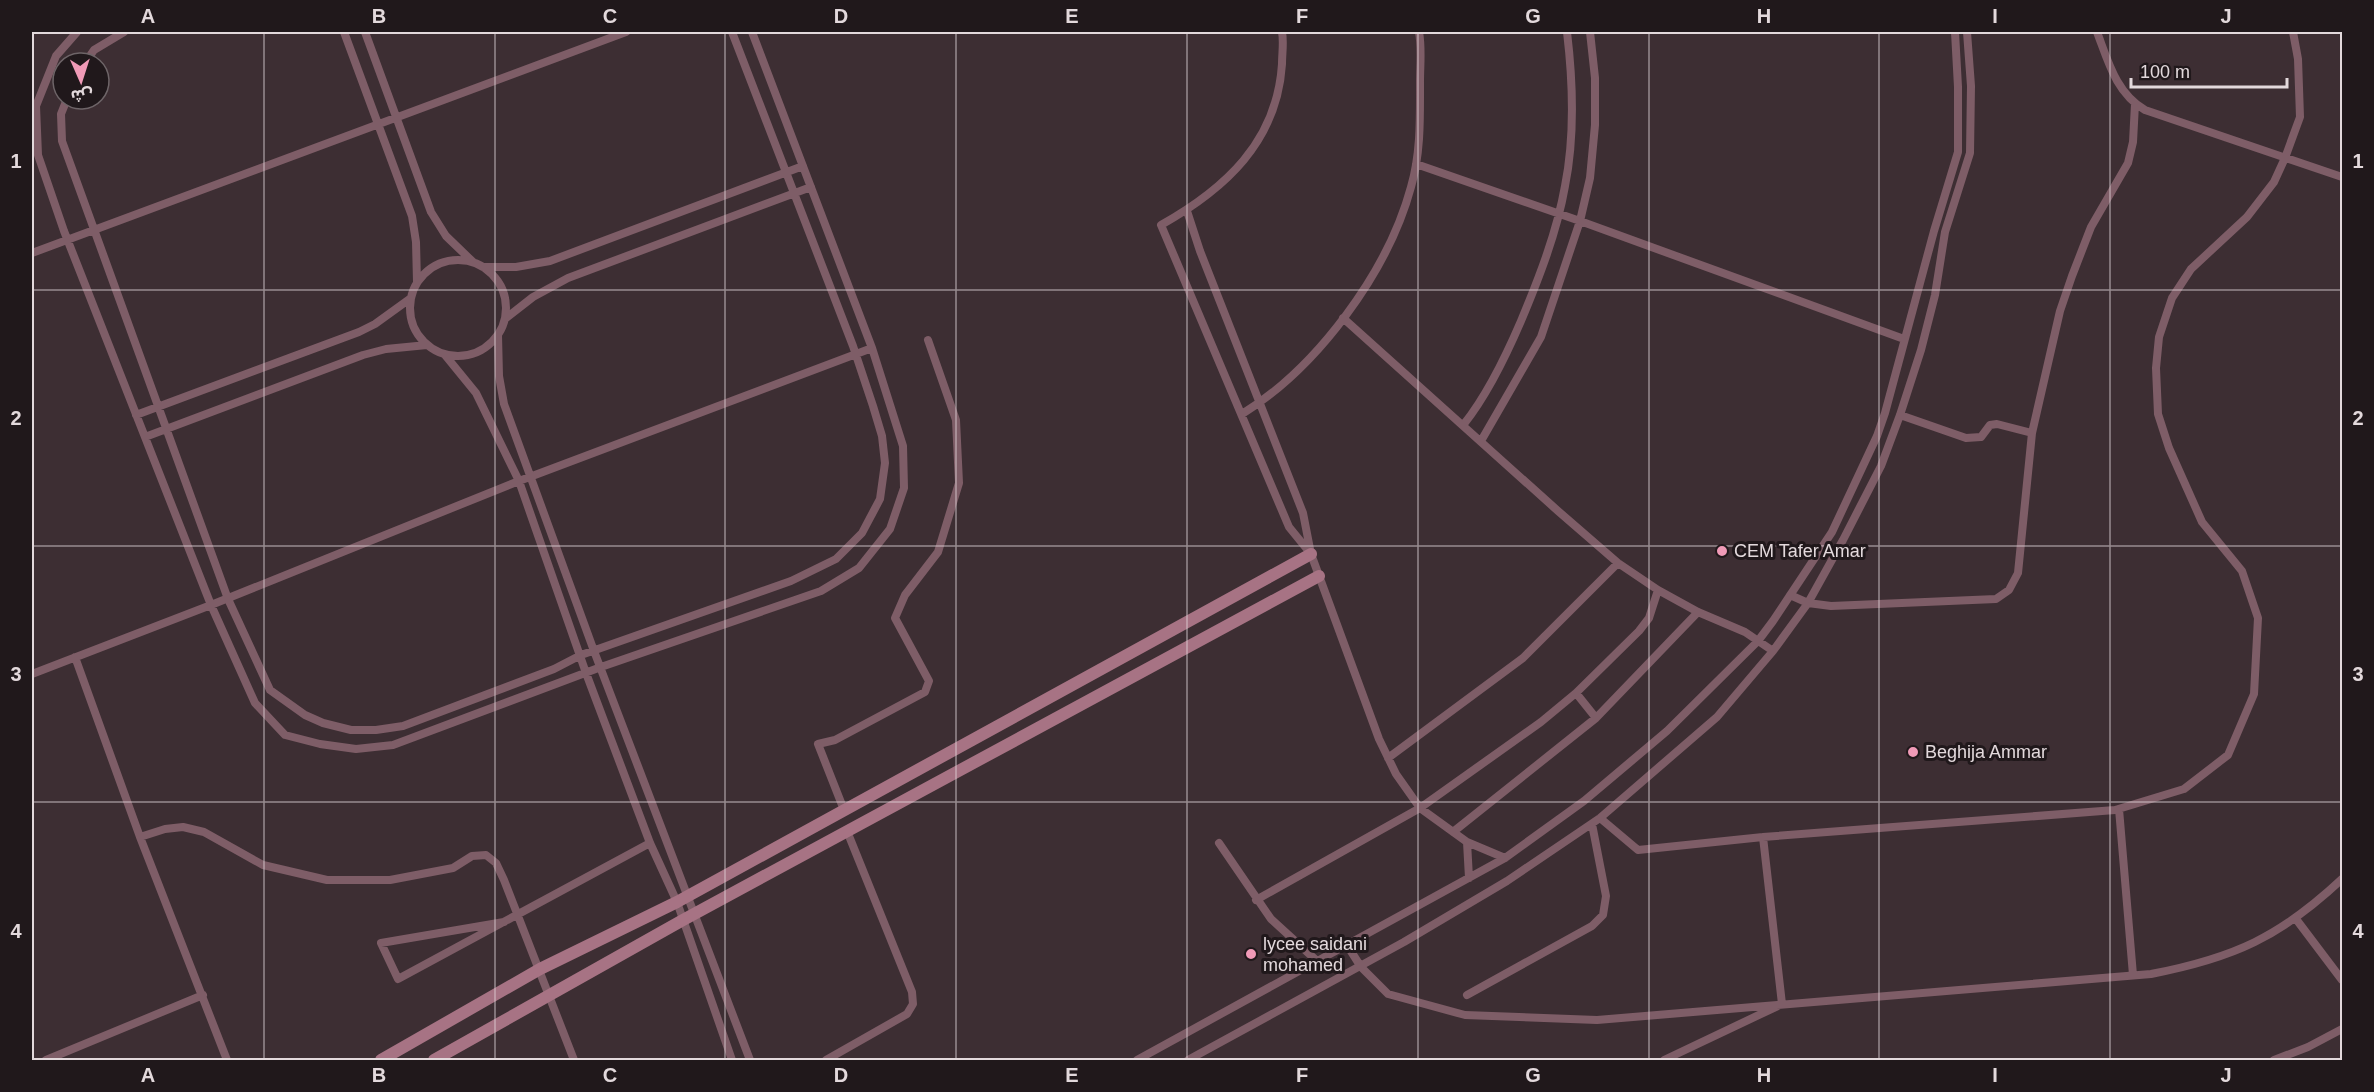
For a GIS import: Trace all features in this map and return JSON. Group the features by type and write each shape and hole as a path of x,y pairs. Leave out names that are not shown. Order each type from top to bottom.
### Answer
{"street":[{"path":"77,32 56,56 36,106 38,155 68,240 136,415 211,606 255,703 285,735 320,744 356,749 393,745 601,667 821,591 859,568 890,529 904,488 903,446 872,348 752,32"},
{"path":"93,51 124,32"},
{"path":"344,32 412,216 417,242 417,282 410,308 414,329 427,345 445,355 460,357 475,354 488,346 498,335 506,318 533,297 568,278 811,187"},
{"path":"365,32 431,212 446,236 473,262 483,267 500,283 505,294 506,318"},
{"path":"32,254 626,32"},
{"path":"63,111 62,141 228,599 270,690 304,715 323,723 351,730 376,730 403,726 554,669 581,655 791,581 836,559 862,533 880,499 885,463 882,436 856,354 732,32"},
{"path":"1282,32 1281,77 1271,115 1255,147 1221,186 1186,211 1161,225 1289,527 1311,554"},
{"path":"1242,414 1260,403 1313,355 1343,318 1390,243 1412,187 1420,140 1419,32"},
{"path":"1464,424 1506,355 1537,283 1559,213 1566,186 1571,133 1567,32"},
{"path":"1481,441 1541,337 1580,221 1590,178 1594,125 1595,78 1590,32"},
{"path":"1137,1060 1505,858 1584,801 1667,731 1758,641 1832,532 1885,413 1958,152 1955,32"},
{"path":"1188,1060 1361,967 1507,881 1596,821 1717,717 1773,651 1808,603 1881,466 1900,415 1935,296 1945,232 1970,153 1971,86 1966,32"},
{"path":"2097,32 2120,88 2135,104 2145,110 2343,177"},
{"path":"1596,821 1638,850 1763,837 2119,809 2184,789 2228,755 2254,694 2258,618 2242,571 2202,522 2169,448 2158,414 2156,368 2159,337 2172,298 2191,269 2247,217 2274,182 2285,158 2300,117 2298,59 2293,32"},
{"path":"1790,595 1808,603 1831,606 1995,598 2009,590 2018,573 2032,433 2060,311 2091,227 2128,163 2133,142 2135,104"},
{"path":"1416,164 1559,213 1904,339"},
{"path":"483,267 516,267 550,261 803,166"},
{"path":"1186,211 1303,513 1311,554 1388,758 1407,793 1420,808 1467,842 1505,858"},
{"path":"417,282 436,265 448,261 473,262"},
{"path":"136,415 359,332 375,324 411,298"},
{"path":"1343,318 1618,562 1658,590 1698,612 1745,632 1773,651"},
{"path":"498,335 501,391 594,651 750,1060"},
{"path":"844,810 818,744 835,740 925,692 930,681 895,618 905,595 938,552 959,483 956,420 928,340"},
{"path":"145,437 363,355 386,349 427,345"},
{"path":"32,674 211,606 519,481 872,348"},
{"path":"445,355 476,393 519,481 586,673 651,843 677,902 732,1060"},
{"path":"1900,415 1966,438 1981,437 1990,425 1997,424 2032,433"},
{"path":"381,1060 540,969 677,902 1311,554"},
{"path":"1388,758 1523,658 1618,562"},
{"path":"435,1060 695,913 1319,576"},
{"path":"1256,900 1420,808 1541,722 1576,693 1644,625 1649,618 1658,590"},
{"path":"1453,832 1596,718 1698,612"},
{"path":"75,657 140,837 227,1060"},
{"path":"1576,693 1596,718"},
{"path":"2119,809 2133,975"},
{"path":"1467,995 1592,926 1603,915 1606,896 1596,821"},
{"path":"140,837 165,829 183,827 204,832 262,865 327,880 390,880 453,868 472,856 486,855 496,863 540,969 574,1060"},
{"path":"826,1060 902,1018 911,1010 913,1004 912,992 847,831"},
{"path":"1763,837 1782,1005"},
{"path":"1467,842 1469,878"},
{"path":"504,922 381,943 398,979 651,843"},
{"path":"1219,843 1271,919 1317,962"},
{"path":"1347,945 1361,967 1388,994 1465,1015 1597,1020 2133,975 2193,966 2229,954 2265,938 2296,919 2343,879"},
{"path":"2296,919 2343,980"},
{"path":"46,1060 203,995"},
{"path":"1664,1060 1782,1005"},
{"path":"2274,1060 2308,1047 2343,1029"}],"place":[{"name":"CEM Tafer Amar","path":"1722,551"},
{"name":"Beghija Ammar","path":"1913,752"},
{"name":"lycee saidani mohamed","path":"1251,954"}]}
